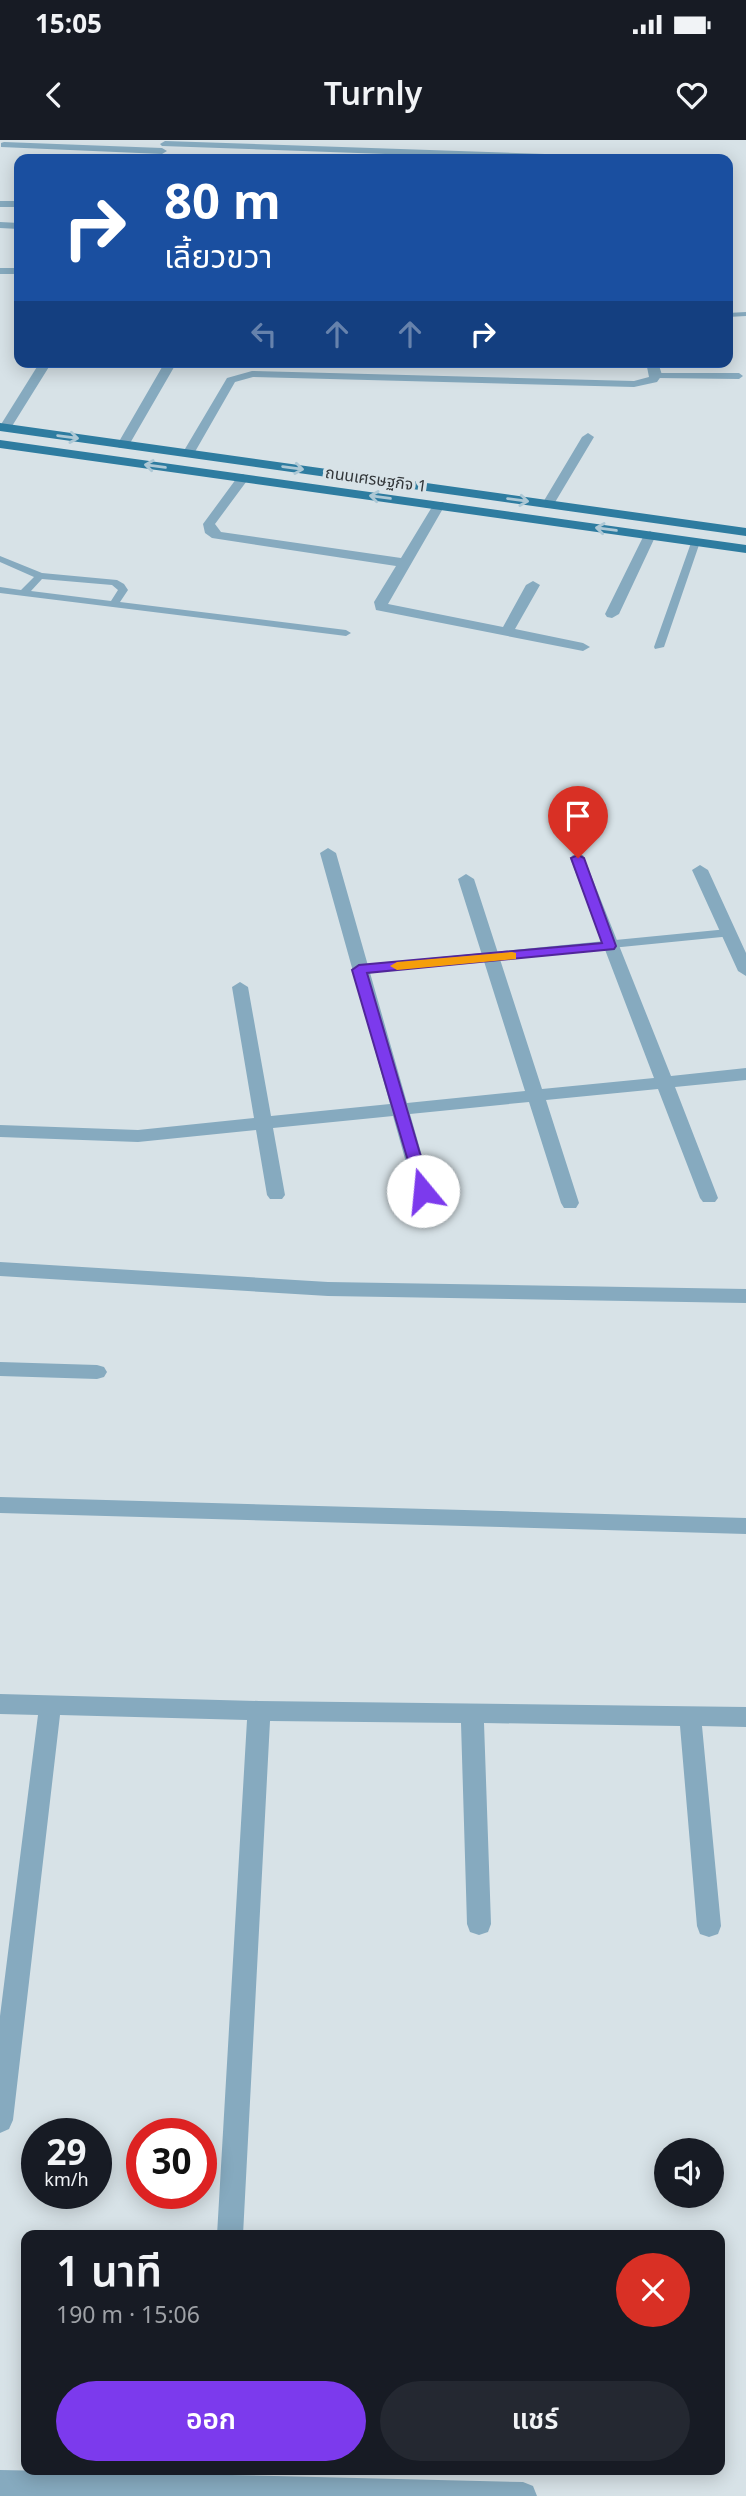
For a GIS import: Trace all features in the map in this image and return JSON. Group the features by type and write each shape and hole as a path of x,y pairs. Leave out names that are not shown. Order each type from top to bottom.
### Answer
{"main road":[{"name":"ถนนเศรษฐกิจ 1","path":"3,428 746,532"},
{"name":"ถนนเศรษฐกิจ 1","path":"0,444 746,549"}],"street":[{"path":"4,145 163,148 267,144 425,154"},
{"path":"3,428 42,368"},
{"path":"123,444 168,368"},
{"path":"349,376 352,368"},
{"path":"188,454 227,386 237,377 271,374 634,384 647,383 654,369"},
{"path":"548,504 588,437"},
{"path":"243,478 209,524 210,530 217,535 405,563"},
{"path":"439,505 381,602 381,607 583,647"},
{"path":"612,614 650,536"},
{"path":"507,632 533,585"},
{"path":"327,853 423,1191"},
{"path":"578,858 709,1198"},
{"path":"700,870 746,971"},
{"path":"466,879 570,1203"},
{"path":"240,987 276,1195"},
{"path":"0,1131 48,1130 138,1136 746,1074"},
{"path":"0,1118 25,1121 48,1130"},
{"path":"0,1269 328,1289 746,1296"},
{"path":"0,1369 97,1372"},
{"path":"0,1505 746,1526"},
{"path":"0,1704 259,1711 746,1717"},
{"path":"0,2120 50,1706"},
{"path":"230,2230 259,1711"},
{"path":"472,1713 479,1924"},
{"path":"691,1716 709,1926"},
{"path":"0,2484 216,2485 381,2495 523,2496"}],"lane":[{"path":"654,369 739,376"},
{"path":"659,647 695,542"},
{"path":"0,559 40,576 114,582 121,586 122,590 115,603"},
{"path":"24,592 40,576"},
{"path":"0,590 346,633"},
{"path":"359,970 728,933"}],"slow traffic":[{"path":"397,966 512,956"}],"route":[{"path":"423,1191 359,970 610,946 578,858"}]}
